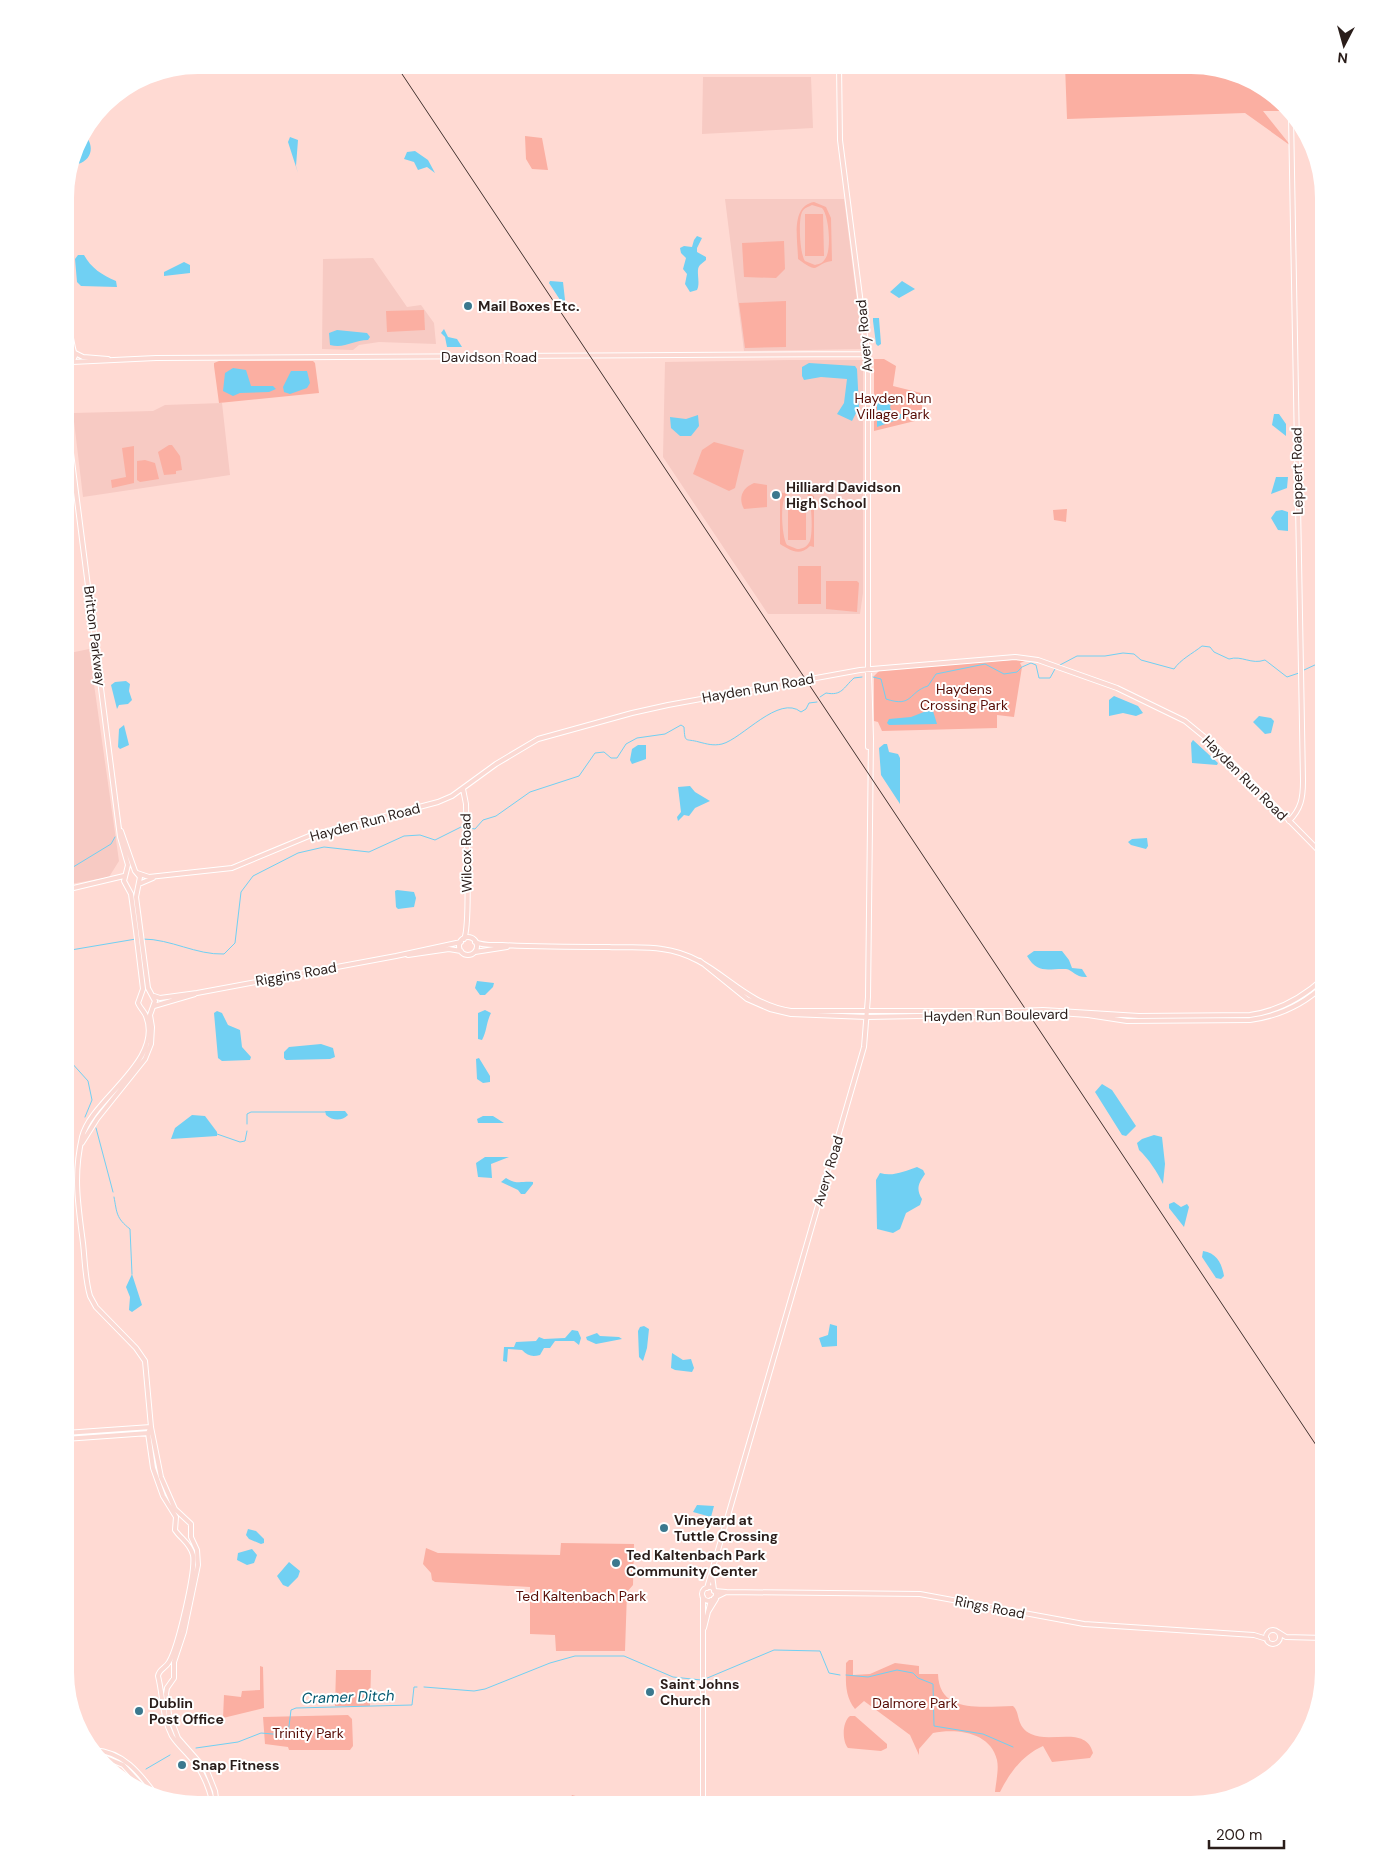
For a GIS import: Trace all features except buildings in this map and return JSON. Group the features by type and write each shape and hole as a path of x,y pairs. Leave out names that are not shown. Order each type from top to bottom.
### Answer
{"main road":[{"name":"Avery Road","path":"707,1588 863,1055 867,1016 871,678 869,668 868,354 840,140 839,74"},
{"name":"Leppert Road","path":"1289,821 1298,810 1302,801 1303,781 1291,124"},
{"name":"Davidson Road","path":"75,353 83,357 110,359 868,354"},
{"name":"Davidson Road","path":"74,363 110,359"},
{"name":"Britton Parkway","path":"74,461 121,844 128,865 126,874 127,886"},
{"name":"Hayden Run Road","path":"126,874 136,872 145,877 232,868 309,836 436,803 462,789 521,748 548,735 668,705 869,668 1021,657 1038,660 1096,680 1158,707 1199,731 1315,847"},
{"name":"Wilcox Road","path":"462,789 465,797 466,827 466,934 462,940"},
{"name":"Britton Parkway","path":"120,829 140,880 138,885"},
{"path":"74,888 110,881 126,874"},
{"name":"Hayden Run Road","path":"138,885 157,875"},
{"path":"110,881 127,886 138,885 136,897 139,931 138,949 143,989 138,1003 146,1016 148,1025 147,1038 142,1054 127,1077 90,1121 82,1136 75,1177 87,1287 96,1307 144,1360 147,1370 151,1427 154,1433 156,1456 165,1487 175,1509 190,1522 198,1565 184,1632 174,1662 174,1680 166,1694 171,1720 178,1738 207,1771 216,1796"},
{"path":"82,1143 97,1119 145,1059 152,1036 150,1015 154,1007 152,995 148,988 143,948 127,886"},
{"name":"Wilcox Road","path":"466,917 471,938"},
{"path":"509,946 467,955 461,951 462,940 471,938 482,945 657,948 674,951 700,961 718,971 749,996 771,1006 800,1011 867,1011"},
{"name":"Riggins Road","path":"396,956 462,940"},
{"path":"475,952 476,942"},
{"name":"Riggins Road","path":"152,995 160,998 396,956 449,949 461,951"},
{"path":"700,961 747,999 770,1009 791,1014 867,1016"},
{"name":"Hayden Run Boulevard","path":"867,1016 1044,1011 1139,1016 1250,1015 1264,1013 1289,1004 1315,985"},
{"name":"Hayden Run Boulevard","path":"1044,1011 1128,1021 1250,1020 1265,1018 1292,1008 1315,991"},
{"name":"Riggins Road","path":"154,1007 197,992"},
{"path":"141,996 146,993 152,995"},
{"path":"142,1009 148,1010 154,1007"},
{"name":"Hayden Run Boulevard","path":"867,1011 1017,1013"},
{"path":"74,1432 151,1427"},
{"path":"151,1427 148,1433 156,1480 166,1503 174,1514 175,1530 192,1553 193,1569 178,1637 170,1662 158,1674 164,1715 172,1734 200,1768 206,1780 210,1796"},
{"path":"74,1438 154,1433"},
{"path":"176,1522 184,1518"},
{"path":"181,1536 187,1535 191,1530"},
{"name":"Avery Road","path":"712,1574 714,1591"},
{"path":"714,1584 725,1592"},
{"path":"703,1796 704,1628 702,1592 707,1588 714,1591 715,1598 707,1614 704,1628"},
{"name":"Rings Road","path":"714,1591 920,1594 1077,1623 1254,1635 1267,1639"},
{"name":"Rings Road","path":"715,1598 725,1592"},
{"path":"703,1597 707,1601 715,1598"},
{"path":"707,1614 715,1598"},
{"path":"1298,1638 1285,1636 1274,1630 1269,1632 1267,1639 1272,1643 1298,1638 1315,1638"},
{"name":"Rings Road","path":"1254,1635 1269,1632"},
{"path":"1278,1632 1280,1636 1278,1641"},
{"path":"162,1668 168,1668 174,1673"},
{"path":"159,1681 170,1684"},
{"path":"104,1753 114,1754 126,1761 147,1785"},
{"path":"109,1758 123,1765 136,1779"}],"shaded area":[{"path":"703,77 811,77 813,128 702,134"},
{"path":"725,199 844,199 863,349 744,351"},
{"path":"373,258 407,307 421,305 434,323 436,344 379,342 359,345 353,350 322,349 323,259"},
{"name":"Hilliard Davidson High School","path":"863,360 863,593 860,614 768,614 663,457 665,362"},
{"path":"222,403 230,475 83,497 74,413 153,411 165,405"},
{"path":"89,649 119,861 109,877 74,883 74,652"}],"green space":[{"path":"1065,74 1199,74 1231,80 1260,95 1273,105 1279,111 1263,111 1291,146 1245,113 1067,119"},
{"path":"525,136 542,138 548,170 532,169 526,159"},
{"path":"814,202 826,207 831,218 832,261 816,268 810,267 798,259 798,217 806,205","holes":["812,205 822,208 828,225 829,241 827,255 821,263 815,265 805,261 803,257 800,222 804,210"]},
{"path":"805,214 823,214 824,256 805,256"},
{"path":"784,241 785,269 776,278 744,277 742,243"},
{"path":"786,301 786,347 745,348 739,303"},
{"path":"424,310 425,330 387,332 386,311"},
{"name":"Hayden Run Village Park","path":"874,359 884,359 896,366 893,386 921,393 923,419 874,431"},
{"path":"219,361 313,361 315,363 319,393 219,403 214,363"},
{"path":"714,442 744,450 735,488 729,491 693,474 702,450"},
{"path":"172,445 180,456 182,470 176,471 176,474 164,475 158,452"},
{"path":"134,446 134,483 112,488 111,480 126,477 122,448"},
{"path":"145,460 155,463 159,479 140,482 137,480 137,461"},
{"path":"754,483 767,485 767,507 744,509 741,501 742,494"},
{"path":"800,487 814,496 814,547 810,546 798,552 780,544 780,492 784,493 792,488","holes":["795,490 807,494 811,510 811,537 806,546 797,549 787,545 785,541 782,521 783,501 787,494"]},
{"path":"788,499 806,499 806,540 788,540"},
{"path":"1067,509 1066,522 1054,520 1053,510"},
{"path":"798,566 821,566 821,604 798,604"},
{"path":"826,581 857,581 859,583 857,612 826,609"},
{"name":"Haydens Crossing Park","path":"1028,660 1020,663 1022,667 1014,717 997,715 997,728 882,731 878,722 874,721 874,676 880,670"},
{"name":"Ted Kaltenbach Park","path":"561,1543 634,1544 633,1585 627,1592 625,1651 556,1651 555,1635 530,1634 530,1587 435,1582 432,1580 431,1573 423,1564 426,1548 438,1553 560,1555"},
{"name":"Dalmore Park","path":"849,1660 853,1660 853,1675 870,1674 895,1663 919,1666 919,1674 938,1674 940,1687 946,1696 955,1702 977,1707 1013,1706 1020,1723 1031,1734 1039,1737 1075,1737 1089,1745 1093,1753 1090,1758 1052,1762 1043,1746 1023,1759 1000,1792 995,1792 998,1771 997,1760 988,1743 980,1738 962,1732 933,1733 919,1749 919,1755 910,1735 864,1701 855,1709 851,1704 846,1687 846,1663"},
{"path":"260,1666 263,1667 264,1708 223,1718 224,1695 241,1697 242,1691 260,1690"},
{"path":"336,1670 371,1670 370,1706 335,1706"},
{"path":"669,1696 688,1696 689,1705 669,1706"},
{"name":"Trinity Park","path":"348,1715 352,1719 353,1746 350,1750 289,1750 288,1747 265,1744 263,1717"},
{"path":"850,1716 855,1716 887,1744 887,1748 881,1751 848,1748 844,1732 845,1723"}],"water":[{"path":"290,137 298,140 296,166 298,173 288,142"},
{"path":"88,140 91,151 83,162 79,164"},
{"path":"415,151 428,160 435,173 427,167 418,170 414,162 404,159 407,152"},
{"path":"697,236 702,238 697,252 706,257 706,260 699,267 697,290 690,292 685,284 687,274 683,269 686,258 681,253 680,248 684,246 692,247"},
{"path":"78,255 84,255 97,271 116,281 117,287 81,286 77,282 75,259"},
{"path":"184,262 190,265 190,273 164,276 164,272"},
{"path":"550,281 563,282 566,309 549,283"},
{"path":"902,281 915,289 899,298 890,292"},
{"path":"873,318 879,318 881,344 878,346 876,344"},
{"path":"444,329 448,337 457,339 462,347 447,347 445,337 441,333"},
{"path":"337,330 367,333 370,337 368,340 345,345 330,345 329,333"},
{"path":"809,363 855,366 857,369 859,407 852,421 837,414 844,403 847,379 821,377 804,380 802,367"},
{"path":"233,368 246,370 251,386 273,386 276,389 269,392 240,393 233,396 223,391 225,373"},
{"path":"291,371 307,371 310,383 307,388 290,394 284,392 283,387"},
{"path":"890,396 893,399 890,407 892,412 897,415 915,410 916,413 877,427 877,398"},
{"path":"1274,414 1279,414 1286,424 1286,436 1272,425"},
{"path":"698,415 699,426 691,436 680,436 671,428 670,417 686,419"},
{"path":"1276,477 1288,477 1287,488 1271,494"},
{"path":"1276,511 1288,512 1288,531 1278,530 1271,518"},
{"path":"126,681 130,684 129,691 132,700 128,704 119,705 117,709 111,685 115,682"},
{"path":"1114,696 1138,706 1143,713 1136,716 1123,713 1109,716 1109,700"},
{"path":"929,710 933,711 937,724 889,725 887,723 889,719 911,717"},
{"path":"1259,716 1271,718 1274,721 1271,733 1265,734 1253,722"},
{"path":"124,725 129,745 120,749 118,747 119,729"},
{"path":"1193,740 1218,763 1217,765 1192,763 1191,743"},
{"path":"887,744 889,752 898,754 900,758 900,804 881,775 879,748"},
{"path":"638,745 646,745 646,759 632,764 630,760 632,749"},
{"path":"690,786 695,792 710,801 695,808 689,816 684,815 678,821 677,817 681,812 678,787"},
{"path":"1147,838 1148,846 1146,849 1131,845 1128,842 1132,839"},
{"path":"395,891 414,892 416,898 414,907 398,909 396,907"},
{"path":"1034,951 1062,951 1072,968 1082,969 1087,977 1077,975 1066,969 1040,968 1035,966 1027,956"},
{"path":"477,981 494,983 493,987 485,995 480,995 475,988"},
{"path":"485,1010 491,1013 482,1040 478,1039 478,1013"},
{"path":"217,1011 222,1013 228,1025 240,1030 242,1047 251,1057 250,1060 222,1061 218,1058 214,1013"},
{"path":"321,1044 333,1048 335,1057 330,1059 286,1060 284,1058 284,1052 289,1047"},
{"path":"479,1058 490,1076 490,1082 483,1083 477,1079 476,1059"},
{"path":"1102,1084 1112,1090 1136,1126 1126,1136 1122,1135 1095,1092"},
{"path":"325,1111 345,1111 348,1115 340,1119 334,1119 326,1115"},
{"path":"192,1115 205,1116 217,1132 217,1136 171,1139 175,1128"},
{"path":"483,1116 493,1116 504,1123 478,1123 477,1119"},
{"path":"1154,1135 1162,1137 1165,1164 1163,1184 1146,1157 1139,1150 1137,1143"},
{"path":"485,1157 509,1157 491,1164 492,1178 478,1177 476,1163"},
{"path":"917,1167 923,1170 925,1174 919,1186 922,1199 920,1205 906,1213 900,1229 893,1233 877,1229 876,1180 880,1173 894,1174"},
{"path":"506,1178 516,1182 533,1182 533,1184 525,1194 521,1194 518,1190 501,1182"},
{"path":"1174,1202 1181,1207 1187,1204 1189,1207 1184,1227 1169,1208 1169,1204"},
{"path":"1203,1251 1212,1254 1218,1260 1224,1276 1221,1279 1216,1278 1202,1257"},
{"path":"132,1274 142,1305 132,1312 129,1310 130,1297 126,1287"},
{"path":"830,1324 837,1326 837,1346 822,1347 819,1338 828,1335"},
{"path":"644,1326 649,1329 647,1348 643,1361 639,1357 638,1331 640,1327"},
{"path":"572,1330 578,1331 581,1338 579,1345 574,1341 555,1341 550,1348 544,1348 540,1355 535,1356 528,1355 522,1350 508,1349 507,1362 503,1361 504,1347 514,1347 516,1342 536,1341 539,1337 544,1339 565,1338"},
{"path":"597,1333 600,1336 619,1337 622,1339 596,1344 587,1340 586,1337"},
{"path":"672,1353 683,1360 691,1359 694,1368 692,1372 671,1368"},
{"path":"697,1505 714,1506 711,1517 693,1512"},
{"path":"248,1529 256,1531 264,1539 264,1543 261,1544 249,1539 246,1535"},
{"path":"252,1549 257,1555 254,1563 247,1565 237,1560 238,1553"},
{"path":"289,1562 300,1571 298,1577 288,1587 283,1585 277,1576"}],"waterway":[{"path":"1060,665 1077,656 1105,656 1123,653 1134,654 1141,660 1174,669 1183,659 1202,646 1210,647 1214,652 1229,659 1265,660 1287,677 1299,673"},
{"path":"873,677 881,679 886,699 901,702 928,686 936,674 985,664 1004,674 1017,672 1022,667 1031,663 1036,665 1039,678 1050,678 1055,669"},
{"path":"1304,670 1315,665"},
{"path":"820,697 826,693 839,692 854,678 862,677"},
{"path":"469,828 475,829 483,820 496,816 530,792 579,776 595,753 604,752 611,758 617,758 626,744 637,738 665,734 681,725 684,727 685,738 687,739 716,745 722,744 772,713 792,708 801,712 806,709 809,703 817,702"},
{"path":"143,939 164,941 203,952 224,954 235,943 241,892 253,876 298,853 324,847 369,852 404,836 420,835 435,840 461,827 465,828"},
{"path":"74,867 111,844 115,837"},
{"path":"74,949 136,939"},
{"path":"74,1065 88,1081 92,1100 85,1117"},
{"path":"247,1124 247,1114 251,1112 325,1112"},
{"path":"96,1128 113,1192"},
{"path":"217,1134 240,1142 245,1141 247,1131"},
{"path":"114,1197 118,1215 122,1222 130,1229 132,1274"},
{"name":"Cramer Ditch","path":"705,1679 774,1650 820,1651 829,1673 840,1675"},
{"name":"Cramer Ditch","path":"424,1687 474,1691 485,1689 550,1663 575,1656 624,1656 673,1677 701,1680"},
{"name":"Cramer Ditch","path":"846,1675 868,1677 897,1670 913,1673 918,1678 933,1684 934,1726 983,1734 1013,1747"},
{"name":"Cramer Ditch","path":"196,1748 238,1742 261,1733 288,1734 291,1710 296,1708 412,1705 414,1687 417,1687"},
{"name":"Cramer Ditch","path":"146,1769 170,1755"}],"railway":[{"path":"402,74 1315,1444"}],"place":[{"name":"Mail Boxes Etc.","path":"468,306"},
{"name":"Hilliard Davidson High School","path":"776,495"},
{"name":"Vineyard at Tuttle Crossing","path":"664,1528"},
{"name":"Ted Kaltenbach Park Community Center","path":"616,1563"},
{"name":"Saint Johns Church","path":"650,1692"},
{"name":"Dublin Post Office","path":"139,1711"},
{"name":"Snap Fitness","path":"182,1765"}]}
